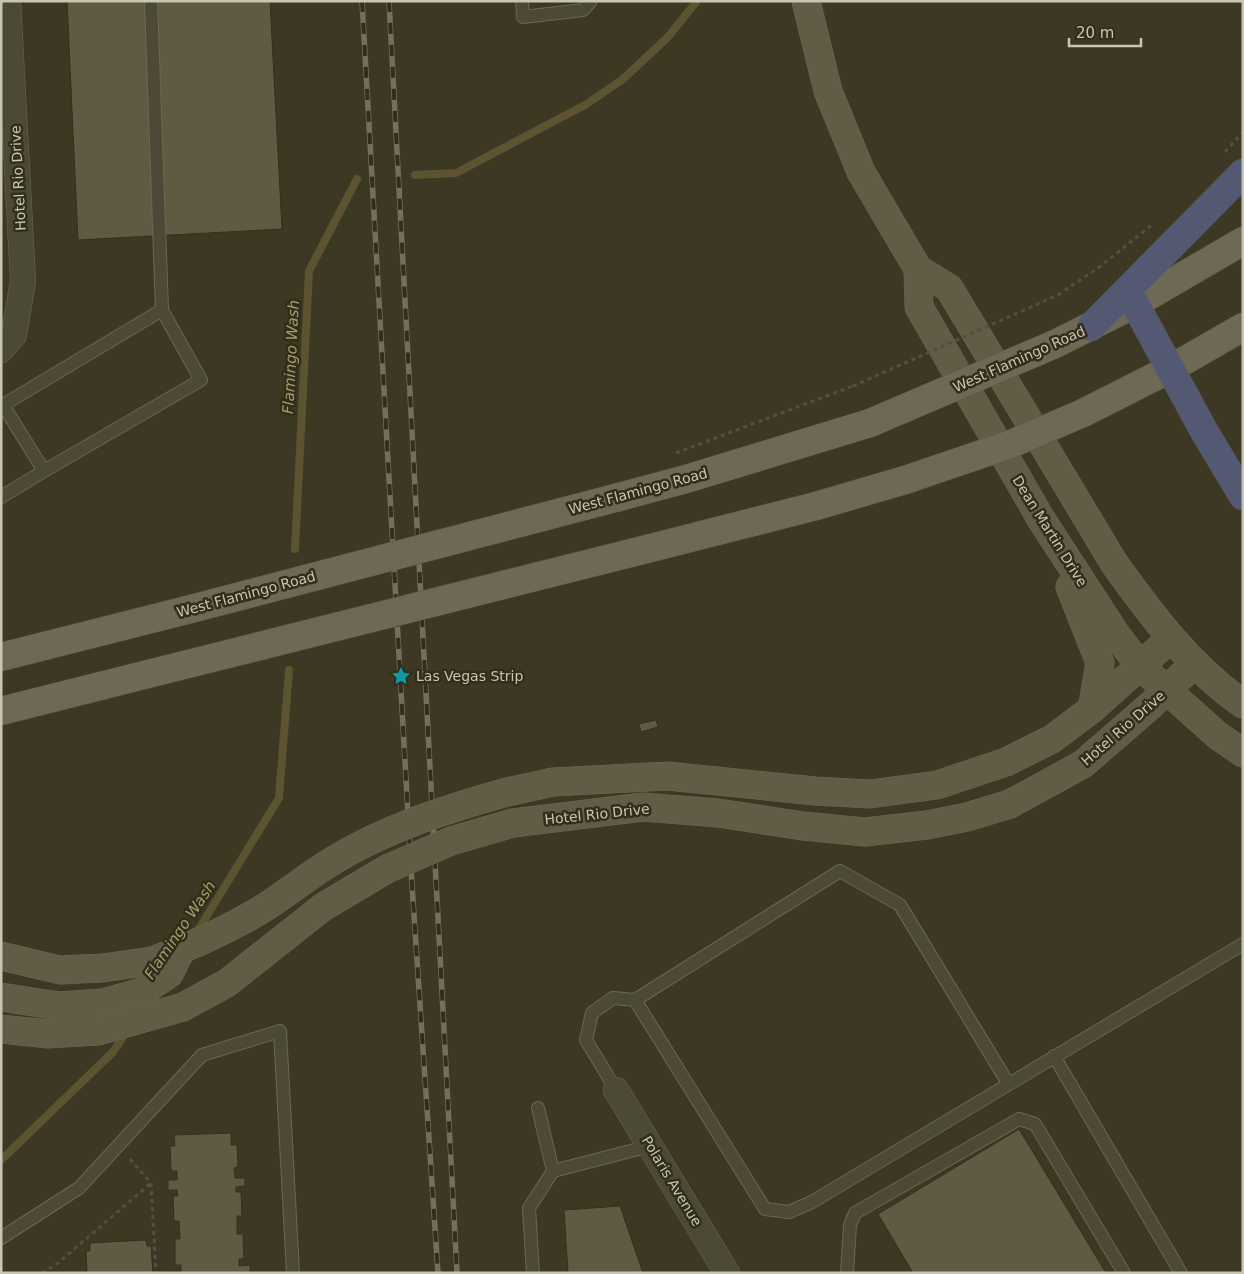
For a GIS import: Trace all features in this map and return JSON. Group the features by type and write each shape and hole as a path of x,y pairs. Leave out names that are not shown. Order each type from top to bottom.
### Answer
{"highway":[{"path":"1091,326 1243,173"},
{"path":"1135,304 1243,496"}],"main road":[{"name":"Dean Martin Drive","path":"806,1 828,91 861,172 918,269 949,288 1114,563 1171,638 1195,663 1243,704"},
{"name":"West Flamingo Road","path":"1,657 686,479 870,423 1055,344 1135,304 1243,241"},
{"name":"Dean Martin Drive","path":"918,269 919,307 1041,519 1115,633 1140,666 1217,735 1243,752"},
{"path":"1,711 816,506 905,480 1011,444 1083,414 1170,369 1243,327"},
{"path":"1041,519 1093,641 1100,663 1092,709"},
{"path":"1,956 60,970 102,968 152,961 181,950 259,911 332,861 374,839 441,811 508,792 553,782 668,776 815,791 870,794 937,785 1006,762 1052,739 1092,709 1171,638"},
{"name":"Hotel Rio Drive","path":"3,1030 48,1034 98,1031 183,1007 227,982 323,907 387,869 450,841 513,823 643,807 718,813 803,826 865,832 927,825 967,817 1010,804 1083,764 1195,663"},
{"path":"1,997 58,1006 103,1003 142,992 169,974 181,950"}],"street":[{"name":"Hotel Rio Drive","path":"1,350 14,335 23,281 8,1"},
{"name":"Polaris Avenue","path":"616,1090 727,1273"}],"lane":[{"path":"1,497 202,380 162,310 151,1"},
{"path":"522,1 523,17 583,10 591,1"},
{"path":"44,471 2,405 162,310"},
{"path":"616,1090 586,1040 592,1012 613,998 635,1000 840,871 900,905 1008,1083"},
{"path":"635,1000 764,1210 789,1212 812,1202 892,1156 1008,1083 1243,944"},
{"path":"1,1238 79,1188 202,1054 280,1031 293,1273"},
{"path":"1054,1056 1181,1273"},
{"path":"538,1108 553,1170"},
{"path":"847,1273 850,1225 855,1213 1019,1119 1035,1124 1124,1273"},
{"path":"533,1273 529,1208 553,1170 650,1146"}],"path":[{"path":"1224,154 1243,132"},
{"path":"667,456 853,386 1058,295 1098,268 1158,220"},
{"path":"118,1145 151,1183 156,1273"},
{"path":"42,1273 151,1183"},
{"path":"46,1270 52,1273"}],"building":[{"path":"67,1 270,1 282,229 78,240"},
{"path":"656,720 658,727 641,732 639,724"},
{"path":"1019,1129 1106,1273 913,1273 878,1214"},
{"path":"231,1133 231,1145 237,1145 238,1167 234,1168 235,1178 245,1178 245,1186 236,1187 236,1192 241,1192 242,1216 237,1216 237,1234 243,1234 244,1259 239,1259 239,1266 250,1265 250,1273 172,1273 181,1271 181,1265 175,1265 175,1239 180,1239 179,1221 174,1221 173,1196 178,1196 177,1190 168,1190 168,1180 177,1180 177,1171 171,1171 170,1146 175,1146 174,1135"},
{"path":"620,1206 643,1273 568,1273 564,1210"},
{"path":"146,1240 147,1246 151,1246 153,1273 87,1273 86,1251 90,1251 90,1243"}],"waterway":[{"name":"Flamingo Wash","path":"415,175 456,173 585,105 622,80 668,37 697,1"},
{"name":"Flamingo Wash","path":"295,549 309,271 357,179"},
{"name":"Flamingo Wash","path":"197,932 279,798 289,670"},
{"name":"Flamingo Wash","path":"1,1160 113,1052 127,1031"}],"railway":[{"path":"362,1 412,885 438,1273"},
{"path":"389,1 457,1273"}],"place":[{"name":"Las Vegas Strip","path":"401,676"}]}
